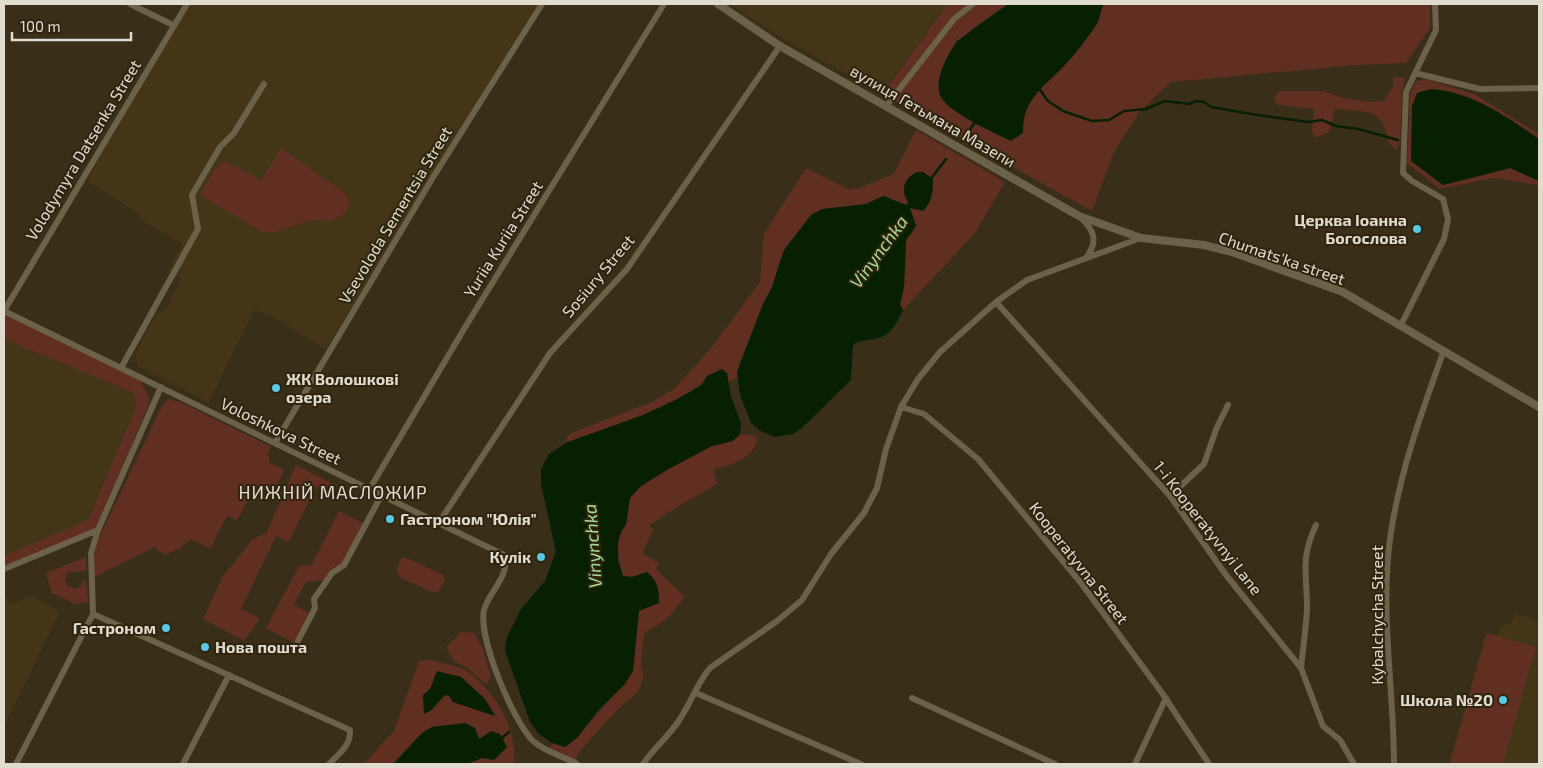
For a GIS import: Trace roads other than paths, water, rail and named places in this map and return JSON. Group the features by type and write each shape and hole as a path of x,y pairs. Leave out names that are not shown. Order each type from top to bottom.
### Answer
{"street":[{"path":"130,4 173,25"},
{"name":"Volodymyra Datsenka Street","path":"4,311 186,4"},
{"name":"Vsevoloda Sementsia Street","path":"275,443 432,179 542,4"},
{"name":"Yuriia Kuriia Street","path":"369,490 464,329 664,4"},
{"name":"вулиця Гетьмана Мазепи","path":"718,4 780,46 1079,216 1141,238"},
{"path":"886,105 954,19 972,4"},
{"path":"1401,325 1444,239 1448,219 1442,199 1412,181 1403,173 1406,92 1436,30 1435,4"},
{"name":"Sosiury Street","path":"438,524 550,353 627,269 780,46"},
{"path":"1415,73 1480,89 1539,88"},
{"path":"120,368 198,229 192,195 220,147 234,133 264,84"},
{"path":"1079,216 1090,226 1094,238 1094,248 1086,259"},
{"name":"Chumats'ka street","path":"644,764 655,747 677,724 696,693 702,678 710,668 778,621 802,600 831,554 864,514 877,488 886,449 901,406 918,379 940,352 996,302 1027,280 1141,238 1204,245 1232,252 1343,292 1401,325 1443,353 1539,407"},
{"name":"1-i Kooperatyvnyi Lane","path":"996,302 1170,496 1226,575 1301,668 1323,726 1340,740 1354,764"},
{"name":"Voloshkova Street","path":"4,311 504,555 507,562 506,571 490,598 483,618 484,634 512,712 534,741 577,764"},
{"name":"Kybalchycha Street","path":"1394,764 1387,591 1390,541 1398,492 1411,443 1443,353"},
{"path":"16,764 94,614 90,553 98,530 161,387"},
{"path":"1170,496 1204,464 1217,427 1228,404"},
{"name":"Kooperatyvna Street","path":"901,406 924,414 978,459 1081,583 1166,698 1209,764"},
{"path":"298,641 315,608 314,600 332,573 344,565 380,496"},
{"path":"1301,668 1307,609 1304,559 1308,543 1316,525"},
{"path":"4,569 98,530"},
{"path":"94,614 350,730 351,738 344,750 329,764"},
{"path":"183,764 229,675"},
{"path":"696,693 861,764"},
{"path":"912,698 1055,764"},
{"path":"1135,764 1166,698"}],"water":[{"path":"1008,4 1104,4 1097,23 1085,41 1030,102 1026,111 1023,133 1011,141 971,121 951,108 940,95 939,89 940,74 957,41"},
{"path":"1431,89 1461,95 1488,106 1539,139 1539,181 1510,168 1443,185 1411,161 1412,106 1417,93"},
{"path":"917,172 923,172 933,179 932,192 930,201 923,211 910,208 916,226 906,240 904,288 900,304 903,310 897,322 890,331 881,337 860,341 853,345 851,380 802,428 793,434 775,437 761,431 751,423 740,395 737,372 763,304 772,287 784,250 811,215 822,209 866,204 883,196 907,205 908,202 904,193 906,181"},
{"path":"722,369 727,373 731,397 741,423 740,434 733,441 712,446 667,470 641,486 630,498 626,525 621,532 618,543 618,560 623,576 632,577 647,572 651,575 657,586 659,598 659,603 639,611 633,671 625,684 596,713 577,738 565,747 552,743 539,734 530,722 505,650 507,637 521,609 545,581 556,552 541,484 541,469 549,454 568,442 643,415 677,399 702,385 707,376"},
{"path":"437,671 461,677 485,699 495,716 453,702 449,696 445,695 430,711 424,714 423,695 430,689"},
{"path":"465,723 475,728 479,739 491,731 500,734 507,747 494,760 482,758 467,764 393,764 422,733 432,727"}],"waterway":[{"path":"1038,87 1048,101 1063,111 1092,121 1109,120 1124,111 1146,109 1165,101 1189,104 1196,101 1204,102 1211,107 1251,114 1308,122 1322,120 1336,126 1358,129 1398,140"},
{"path":"969,131 975,122"},
{"name":"Vinynchka","path":"930,180 946,159"},
{"name":"Vinynchka","path":"502,738 509,732"}],"place":[{"name":"Церква Іоанна Богослова","path":"1417,229"},
{"name":"ЖК Волошкові озера","path":"276,388"},
{"name":"Гастроном \"Юлія\"","path":"390,519"},
{"name":"Кулік","path":"541,557"},
{"name":"Гастроном","path":"166,628"},
{"name":"Нова пошта","path":"205,647"},
{"name":"Школа №20","path":"1503,700"}],"district":[{"name":"НИЖНІЙ МАСЛОЖИР","path":"333,493"}]}
